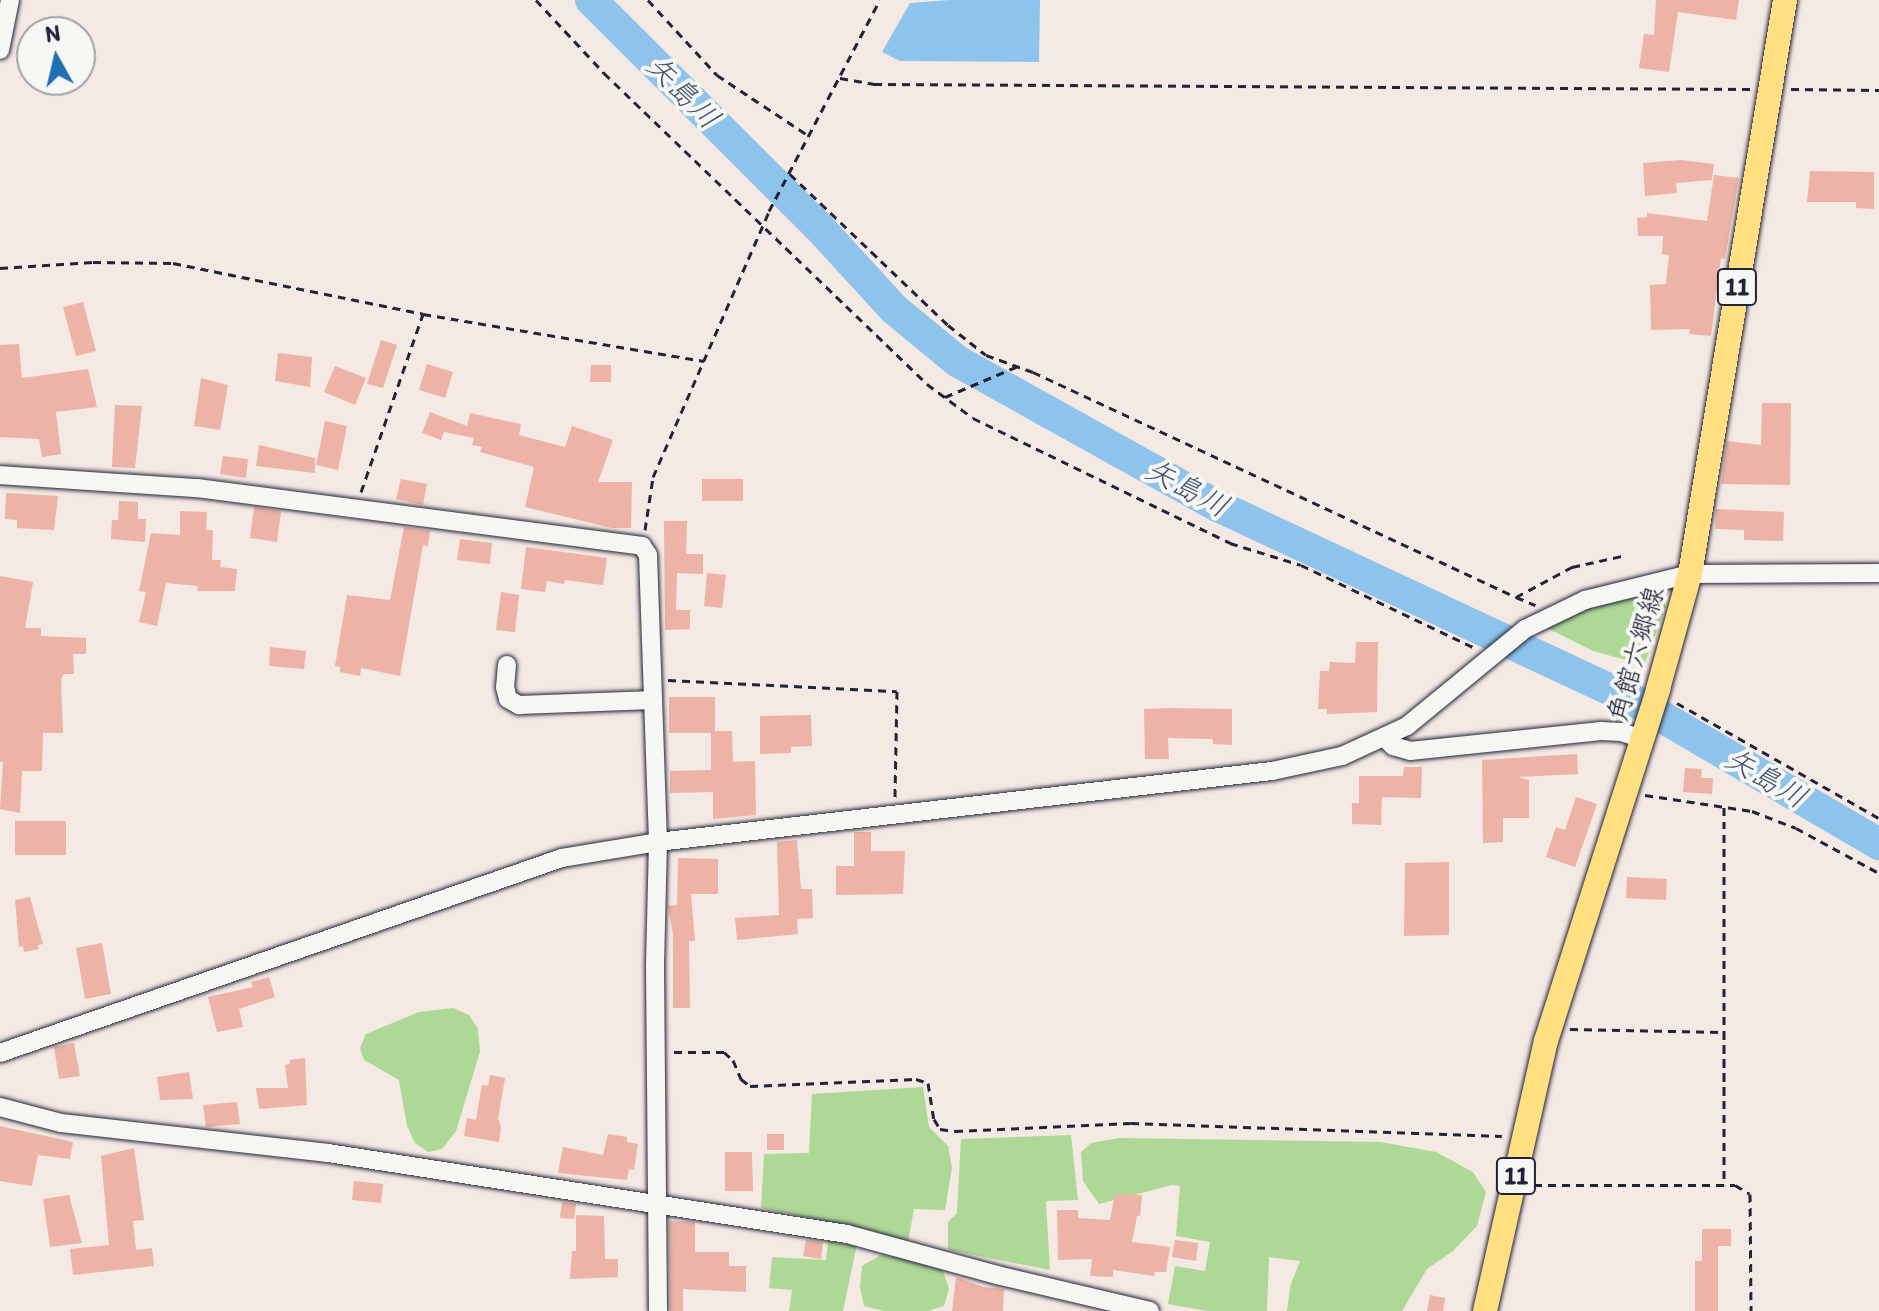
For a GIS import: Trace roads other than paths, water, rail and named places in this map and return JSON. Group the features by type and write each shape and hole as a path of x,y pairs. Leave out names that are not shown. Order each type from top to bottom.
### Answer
{"main road":[{"name":"角館六郷線","path":"1485,1311 1550,1028 1626,792 1690,574 1785,0"}],"street":[{"path":"0,50 10,0"},
{"path":"0,475 197,488 642,546 648,555 658,842 655,967 658,1311"},
{"path":"0,1053 562,858 658,842 1272,771 1342,756 1407,726 1525,629 1585,600 1690,574 1879,573"},
{"path":"507,665 505,687 508,699 519,705 653,700"},
{"path":"1384,737 1393,746 1410,751 1601,731 1643,735"},
{"path":"0,1107 61,1123 328,1153 847,1234 1150,1311"}],"water":[{"path":"1040,0 1039,62 900,61 882,52 910,3"}],"waterway":[{"name":"矢島川","path":"591,0 817,225 894,309 957,361 1218,506 1635,701 1879,844"}]}
